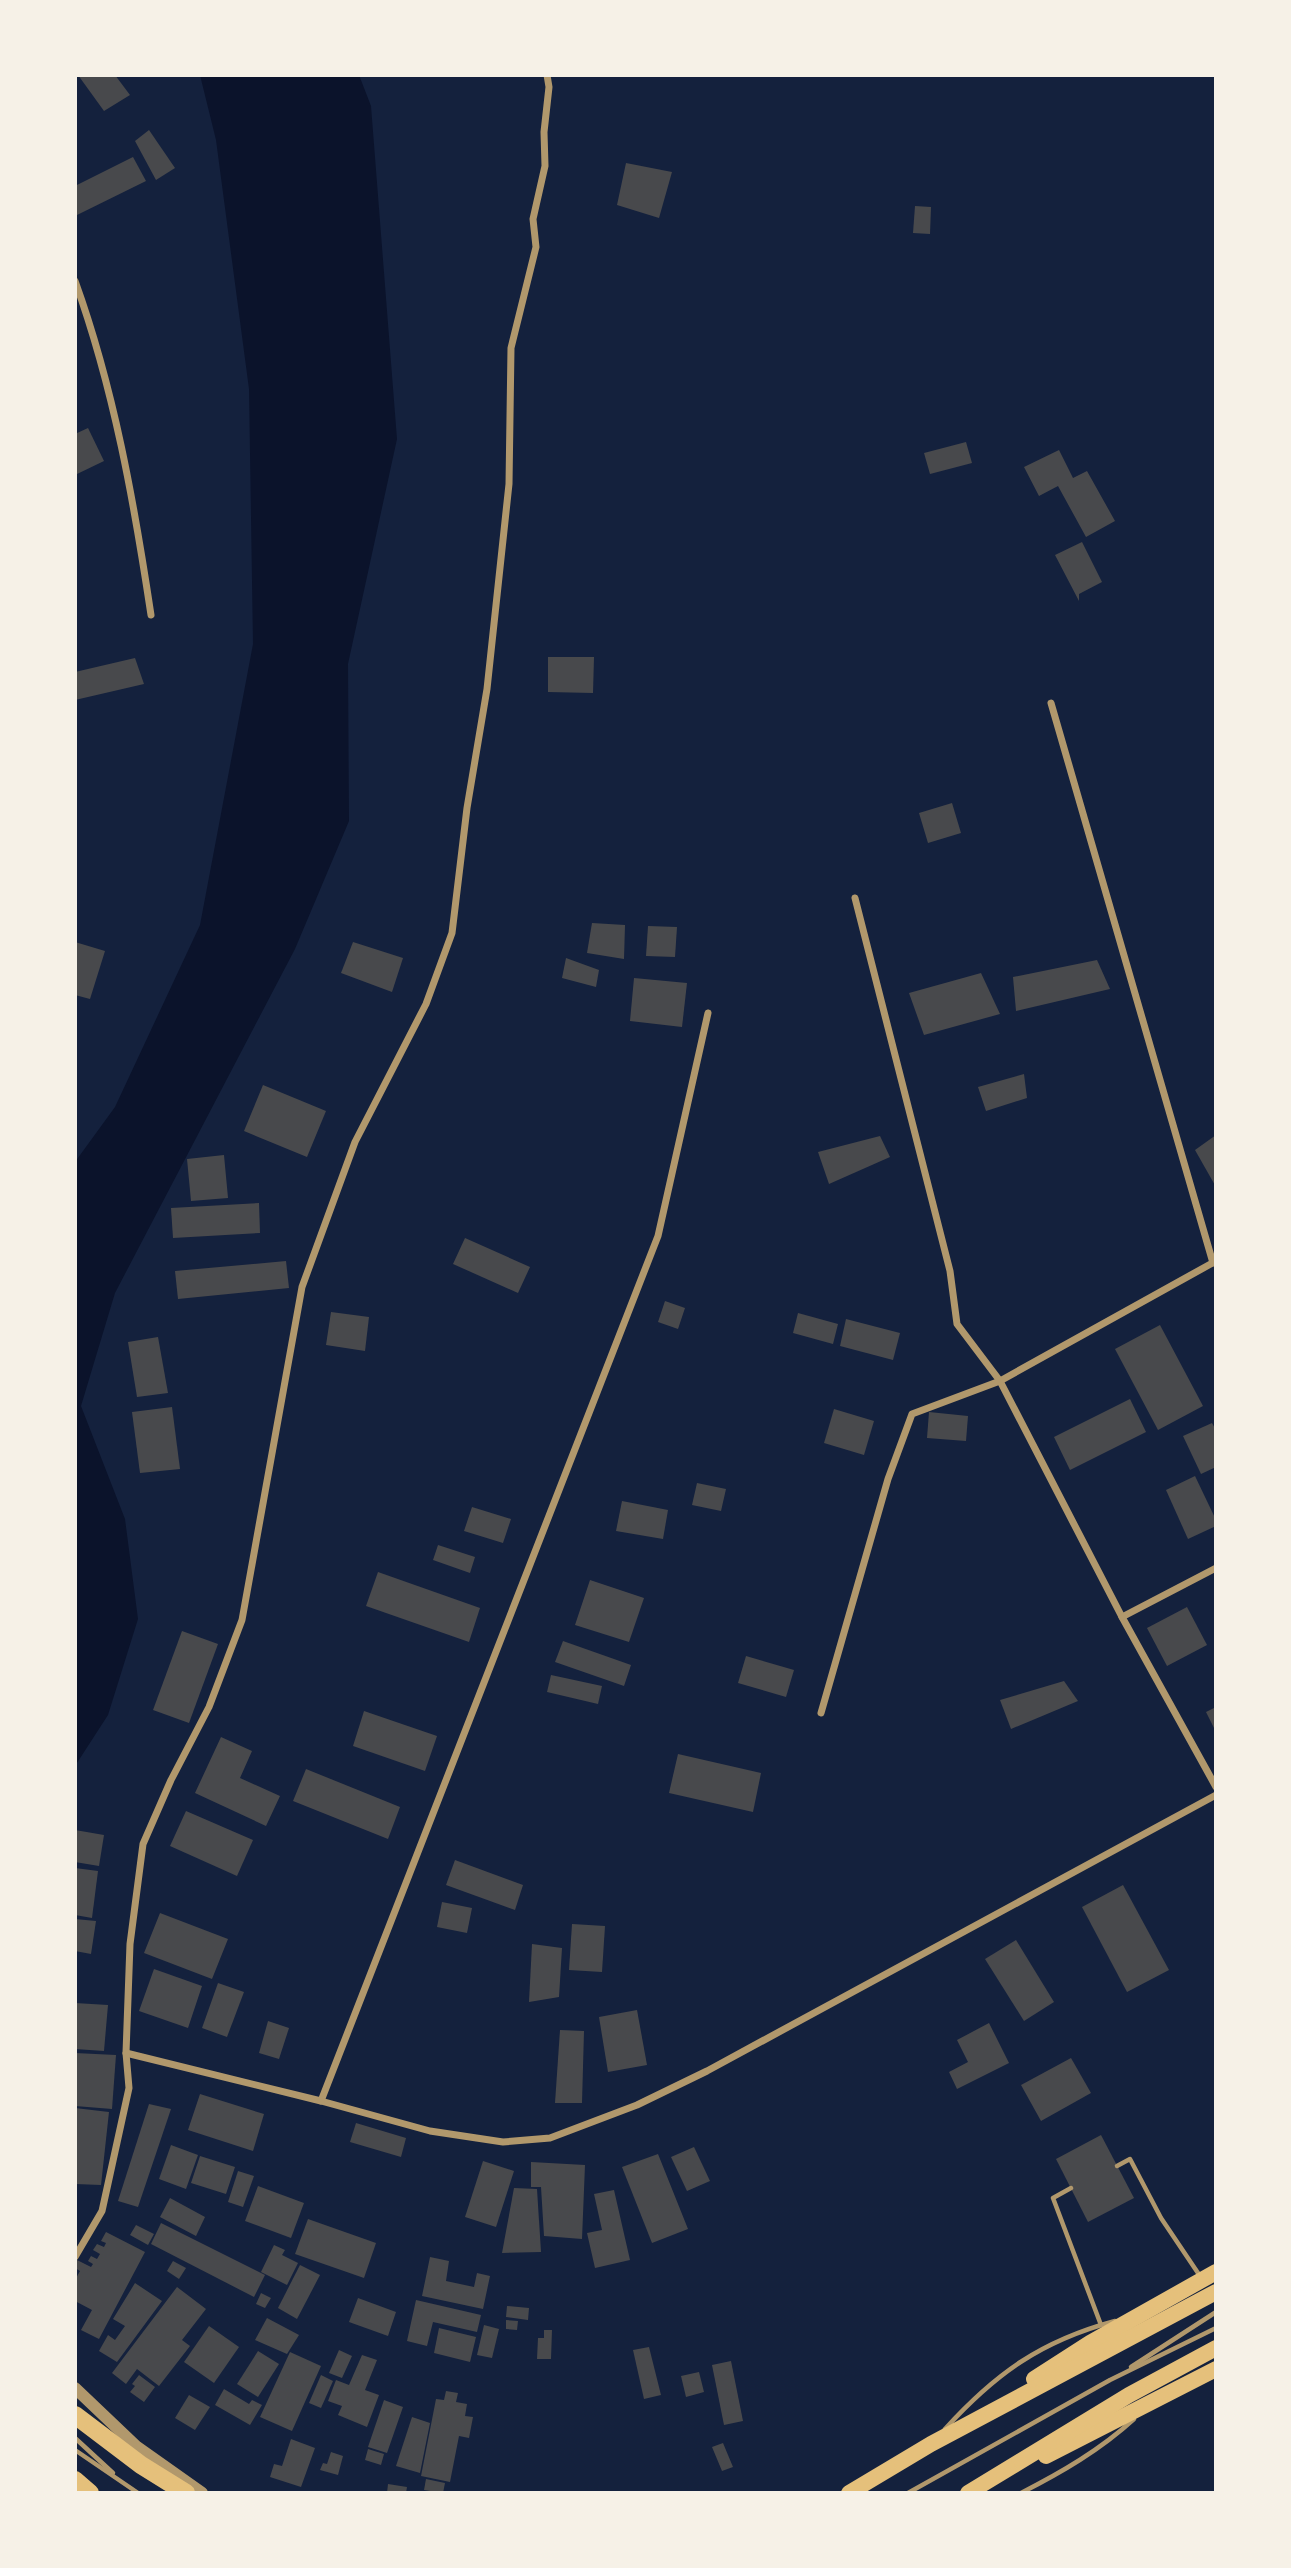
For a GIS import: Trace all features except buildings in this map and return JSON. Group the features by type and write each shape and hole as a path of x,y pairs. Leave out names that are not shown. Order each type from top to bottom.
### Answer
{"highway":[{"path":"849,2493 1090,2343 1209,2275"},
{"path":"931,2444 1216,2292"},
{"path":"970,2493 1129,2395 1216,2348"},
{"path":"970,2493 1216,2369"},
{"path":"75,2415 141,2465 186,2493"},
{"path":"75,2480 90,2493"}],"street":[{"path":"75,2257 102,2211 129,2088 126,2053 130,1944 143,1844 171,1780 209,1707 242,1620 302,1287 355,1142 426,1004 452,933 467,808 489,675 509,484 511,348 536,247 533,219 545,166 544,132 549,87 547,75"},
{"path":"75,281 105,372 135,510 150,615"},
{"path":"821,1713 888,1479 912,1414 1000,1381 1214,1262 1051,703"},
{"path":"855,898 950,1271 957,1324 1000,1381 1122,1617 1216,1787"},
{"path":"321,2101 658,1236 708,1013"},
{"path":"1122,1617 1216,1568"},
{"path":"126,2053 430,2131 503,2142 550,2138 637,2105 707,2071 1216,1796"},
{"path":"75,2388 137,2447 202,2493"}],"lane":[{"path":"1117,2165 1130,2159 1161,2218 1209,2275"},
{"path":"1071,2188 1053,2198 1101,2325"},
{"path":"1110,2380 1216,2312"},
{"path":"931,2444 976,2395 1023,2358 1078,2331 1143,2313"},
{"path":"908,2493 1110,2380 1216,2328"},
{"path":"1021,2493 1055,2476 1109,2442 1154,2402"},
{"path":"75,2438 127,2486"},
{"path":"75,2450 138,2493"}],"water":[{"path":"200,75 359,75 371,106 397,439 348,664 349,821 295,949 115,1293 81,1406 125,1519 138,1619 108,1715 75,1766 75,1162 115,1107 200,925 253,644 249,389 216,140"}]}
